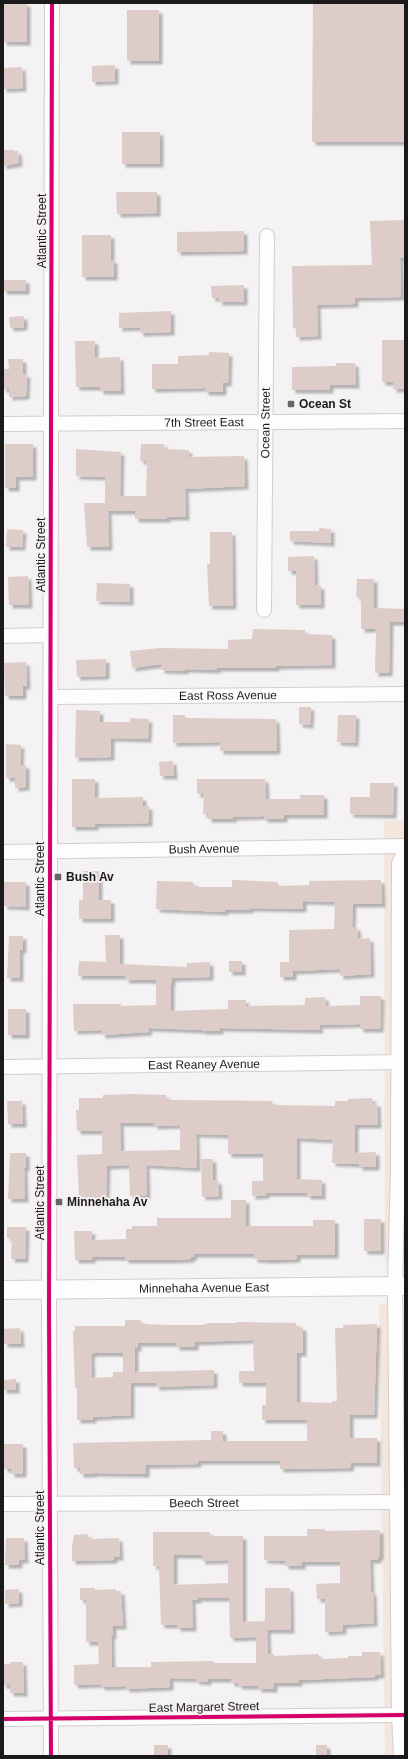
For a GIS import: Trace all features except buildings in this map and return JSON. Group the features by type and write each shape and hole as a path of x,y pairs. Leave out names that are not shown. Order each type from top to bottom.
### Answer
{"main road":[{"name":"Minnehaha Avenue East","path":"3,1290 400,1286"}],"street":[{"name":"Atlantic Street","path":"51,1756 50,635 52,3"},
{"name":"Ocean Street","path":"264,610 267,236"},
{"name":"7th Street East","path":"3,424 405,421"},
{"path":"3,636 50,635"},
{"name":"East Ross Avenue","path":"50,696 405,694"},
{"name":"Bush Avenue","path":"3,852 405,846"},
{"path":"401,1756 399,1715 402,1062 399,863 405,852"},
{"name":"East Reaney Avenue","path":"3,1067 402,1062"},
{"name":"Beech Street","path":"3,1504 401,1502"},
{"name":"East Margaret Street","path":"3,1719 399,1715"}],"shaded area":[{"path":"405,820 405,1262 385,1262 384,821"},
{"path":"405,1303 405,1756 385,1756 379,1304"}],"cycle path":[{"path":"51,1756 49,1308 52,3"},
{"path":"3,1719 405,1715"}],"place":[{"name":"Ocean St","path":"291,404"},
{"name":"Bush Av","path":"58,877"},
{"name":"Minnehaha Av","path":"59,1202"}]}
